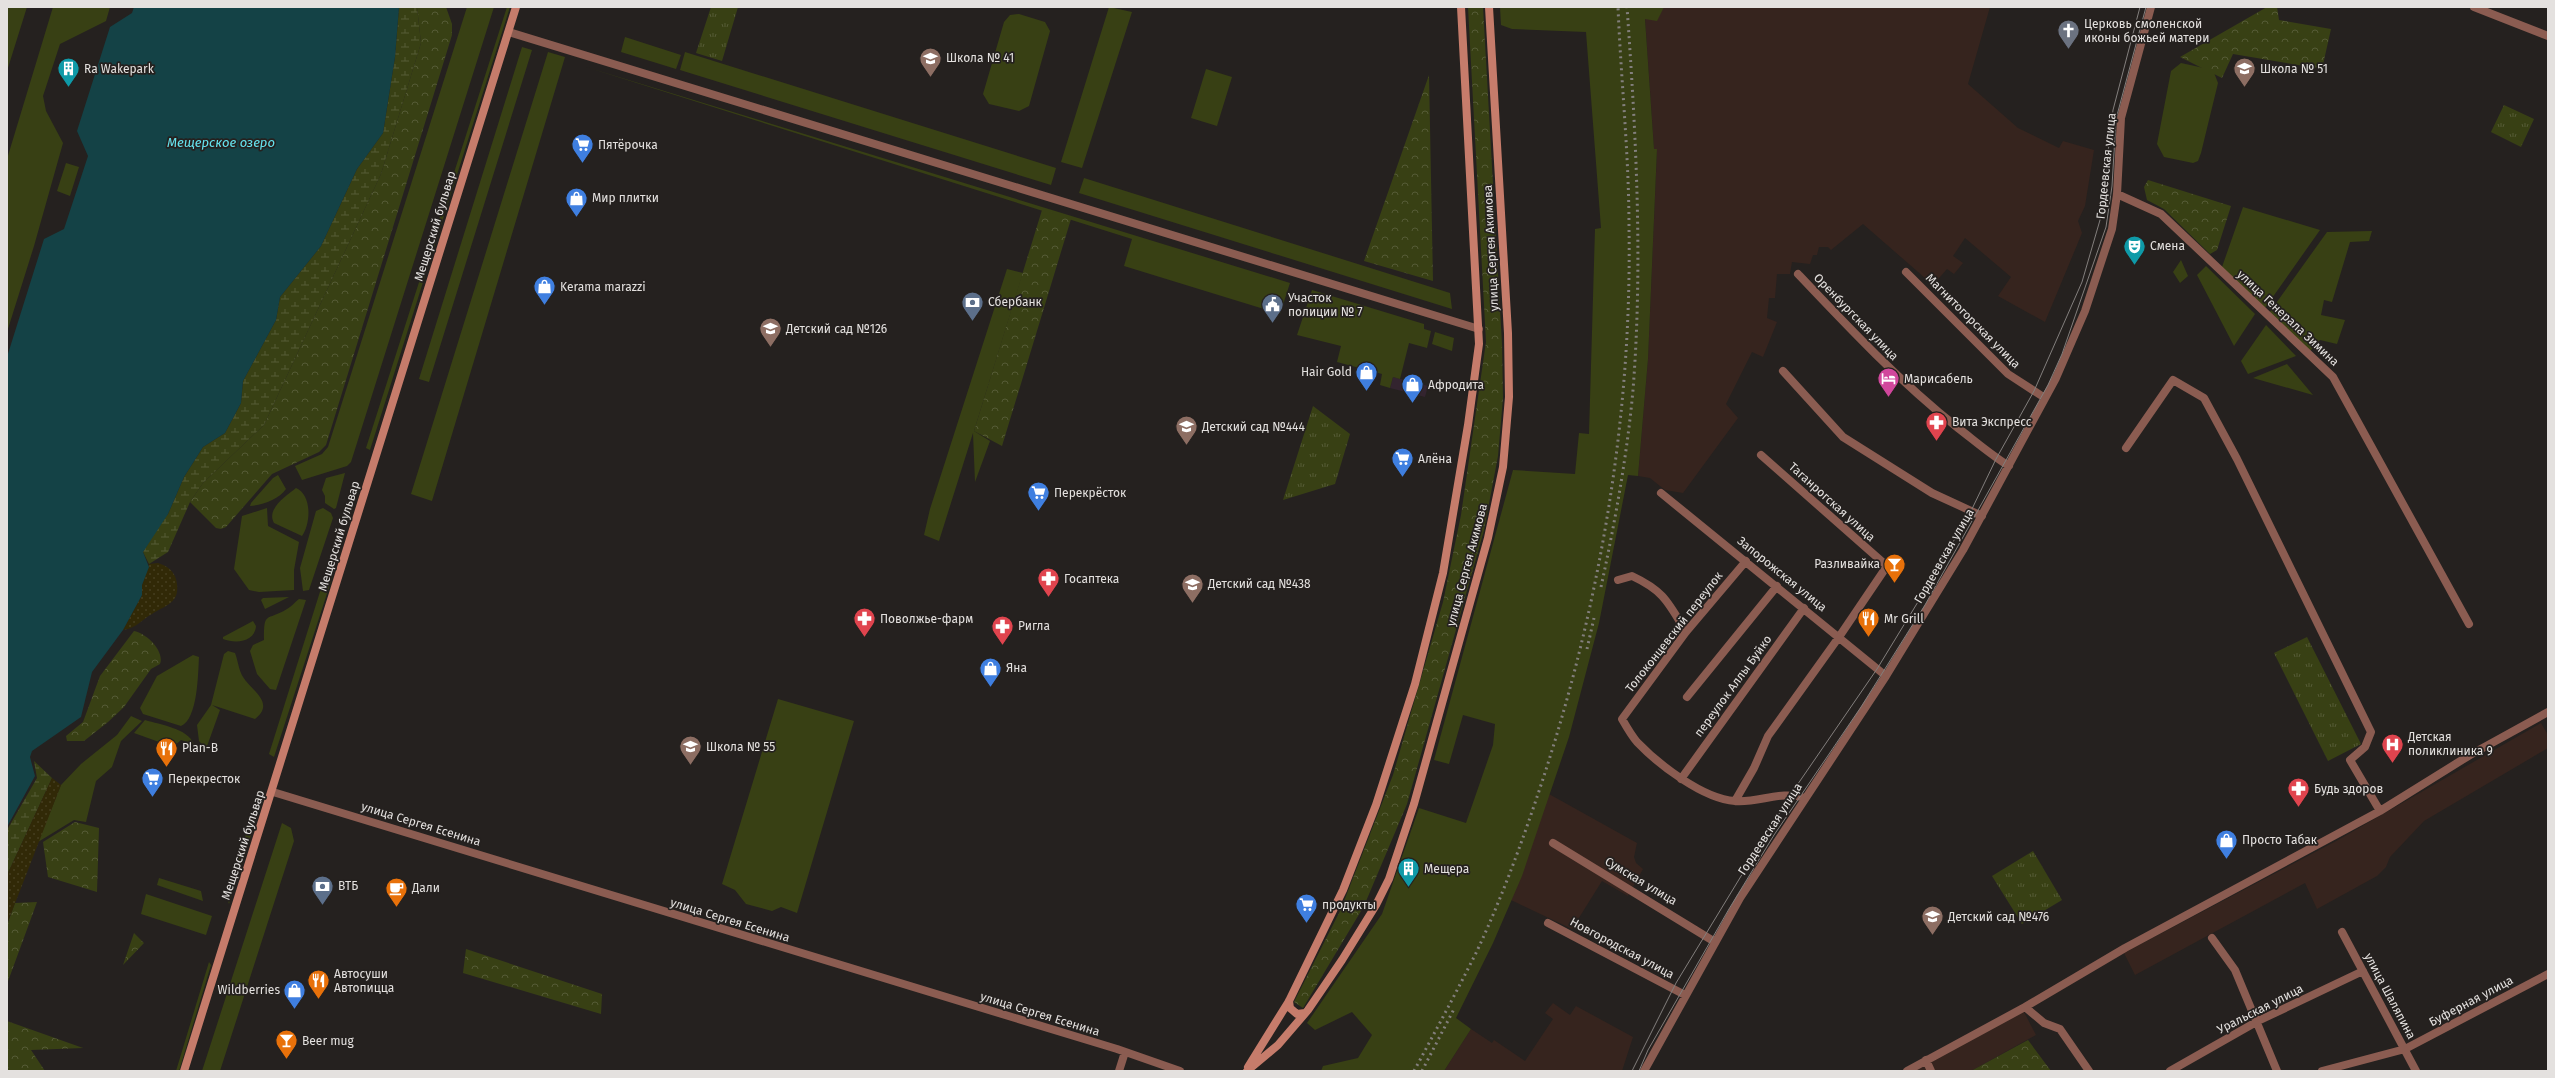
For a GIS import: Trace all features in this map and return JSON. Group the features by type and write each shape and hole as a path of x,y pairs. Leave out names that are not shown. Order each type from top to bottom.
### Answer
{"main road":[{"name":"Мещерский бульвар","path":"184,1071 273,792 516,7"},
{"name":"улица Сергея Акимова","path":"1246,1071 1289,1001 1346,883 1376,804 1415,684 1443,573 1468,425 1479,329 1461,7"},
{"name":"улица Сергея Акимова","path":"1246,1071 1278,1045 1305,1013 1342,960 1376,905 1389,879 1424,768 1488,538 1503,467 1509,397 1508,333 1489,7"},
{"path":"1289,1001 1290,1008 1297,1014 1305,1013"}],"street":[{"name":"Гордеевская улица","path":"1644,1071 1740,898 1886,676 1982,516 2056,378 2095,284 2112,229 2117,194 2121,118 2151,7"},
{"path":"2474,7 2548,36"},
{"path":"509,32 1479,329"},
{"name":"улица Генерала Зимина","path":"2117,194 2161,214 2333,376 2469,624"},
{"name":"Магнитогорская улица","path":"1906,272 2008,374 2045,398"},
{"name":"Оренбургская улица","path":"1798,274 1868,349 1926,402 1996,459 2009,466"},
{"path":"1783,371 1843,437 1932,493 1982,516"},
{"path":"2126,448 2173,380 2204,398 2237,459 2371,732 2365,747 2350,760 2380,811"},
{"name":"Таганрогская улица","path":"1762,455 1887,566 1840,636"},
{"name":"Запорожская улица","path":"1661,493 1840,636 1886,676"},
{"name":"Толоконцевский переулок","path":"1681,779 1636,741 1622,719 1686,632 1746,561"},
{"path":"1618,580 1632,576 1654,586 1668,601 1686,632"},
{"path":"1687,697 1777,586"},
{"name":"переулок Аллы Буйко","path":"1681,779 1804,608"},
{"path":"1735,801 1754,768 1768,736 1840,636"},
{"path":"1908,1071 2025,1007 2125,948 2380,811 2470,755 2548,712"},
{"path":"1681,779 1711,794 1735,801 1791,794 1805,798"},
{"name":"улица Сергея Есенина","path":"273,792 1125,1052 1180,1071"},
{"name":"Сумская улица","path":"1553,843 1715,942"},
{"name":"Новгородская улица","path":"1548,923 1685,995"},
{"name":"улица Шаляпина","path":"2342,932 2416,1071"},
{"path":"2212,938 2235,970 2258,1021 2277,1071"},
{"name":"Уральская улица","path":"2170,1071 2258,1021 2363,971"},
{"name":"Буферная улица","path":"2322,1071 2405,1049 2548,974"},
{"path":"2025,1007 2044,1023 2060,1029 2090,1071"},
{"path":"1119,1071 1125,1052"},
{"path":"1926,1060 1932,1071"}],"shaded area":[{"path":"1664,7 1990,7 1968,84 2018,128 2059,148 2063,141 2094,150 2085,206 2078,221 2082,233 2045,322 1998,296 2011,277 1965,238 1953,256 1963,263 1954,274 1947,269 1933,285 1863,224 1831,250 1828,247 1819,247 1817,255 1813,255 1810,264 1792,262 1790,274 1777,274 1775,298 1769,298 1767,318 1777,322 1763,357 1752,352 1726,404 1738,418 1683,493 1665,490 1650,478 1638,476 1648,359 1657,150 1654,149 1645,18"},
{"path":"1393,377 1428,386 1425,397 1390,388"},
{"path":"2541,723 2548,735 2548,748 2424,821 2390,857 2386,867 2377,876 2317,909 2305,883 2135,975 2124,953 2338,840"},
{"path":"1549,794 1637,843 1634,857 1636,863 1643,869 1628,896 1602,881 1572,929 1511,900"},
{"path":"1553,1003 1570,1015 1576,1006 1633,1037 1622,1071 1444,1071 1471,1029 1492,1043 1494,1040 1525,1061 1553,1019 1545,1013"},
{"path":"2024,1012 2036,1035 1971,1071 1915,1071"}],"green space":[{"path":"7,7 27,7 7,71"},
{"path":"53,7 110,7 106,21 60,44 43,96 46,111 63,143 34,246 7,332 7,159"},
{"path":"399,7 417,7 421,43 381,174 264,425 203,483 190,502 168,552 149,564 143,552 159,524 168,514 184,477 203,447 225,433 241,403 243,381 276,320 280,297 321,246 357,169 383,133 395,57"},
{"path":"417,7 446,7 452,24 452,35 326,445 319,452 272,474 226,527 221,529 216,528 190,502 203,483 264,425 381,174 421,43"},
{"path":"467,7 494,7 351,462 347,466 302,480 295,466 322,454 328,447"},
{"path":"507,7 510,7 370,450 366,448"},
{"path":"711,7 738,7 722,61 696,53"},
{"path":"1109,7 1132,12 1082,168 1061,162"},
{"path":"1468,7 1483,7 1502,344 1503,398 1498,456 1484,530 1407,804 1364,906 1303,1008 1294,1002 1341,909 1393,775 1443,602 1461,515 1486,342"},
{"path":"1500,7 1664,7 1657,21 1645,19 1654,149 1657,149 1648,359 1638,476 1628,475 1599,623 1569,737 1522,876 1493,943 1456,1018 1471,1029 1444,1071 1321,1071 1323,1066 1358,1058 1372,1035 1352,1012 1315,1030 1307,1023 1382,914 1419,808 1466,823 1493,745 1495,724 1463,715 1449,764 1434,760 1513,470 1575,474 1579,433 1589,434 1595,229 1601,228 1586,32 1512,29 1501,25"},
{"path":"2267,7 2277,7 2279,20 2331,29 2322,69 2233,54 2222,78 2180,57"},
{"path":"1019,14 1045,22 1050,31 1029,106 1019,111 989,104 983,94 1004,22 1010,15"},
{"path":"625,37 681,55 676,69 621,52"},
{"path":"522,47 532,50 429,382 419,379"},
{"path":"548,52 565,57 432,501 411,494"},
{"path":"685,52 1056,168 1051,185 680,70"},
{"path":"2181,63 2213,70 2218,83 2201,153 2198,161 2193,163 2164,157 2157,144 2171,71"},
{"path":"586,67 1290,283 1280,314 1124,266 1132,239"},
{"path":"1206,69 1232,77 1217,126 1191,118"},
{"path":"1429,75 1433,281 1364,261"},
{"path":"2504,105 2534,119 2521,147 2491,132"},
{"path":"66,163 79,167 70,196 57,191"},
{"path":"1084,178 1450,293 1452,309 1079,193"},
{"path":"2148,180 2231,206 2217,250 2210,254 2164,209 2147,200 2144,187"},
{"path":"2243,207 2320,230 2265,308 2222,267"},
{"path":"1042,210 1071,219 1002,446 974,431"},
{"path":"2372,231 2369,241 2350,242 2332,302 2324,300 2321,315 2345,320 2337,344 2320,340 2310,351 2269,313 2327,232"},
{"path":"2181,260 2188,276 2180,283 2173,272"},
{"path":"2206,266 2255,314 2234,346 2197,275"},
{"path":"1007,269 1023,273 974,431 990,441 975,482 973,433 939,541 924,535 930,509"},
{"path":"1312,290 1424,324 1424,329 1431,331 1427,348 1409,343 1400,379 1393,377 1390,388 1380,385 1382,374 1337,362 1341,346 1297,335"},
{"path":"2266,325 2296,356 2248,374 2241,361"},
{"path":"1435,332 1454,338 1452,351 1432,344"},
{"path":"2287,364 2313,395 2253,378"},
{"path":"1313,406 1350,434 1335,484 1283,500"},
{"path":"345,473 336,508 334,509 325,503 325,496 322,490 326,478"},
{"path":"278,475 286,489 283,493 270,501 250,506 273,478"},
{"path":"296,488 305,497 308,510 307,524 302,536 274,523 272,518 278,503"},
{"path":"267,508 268,526 299,542 294,570 294,590 259,592 249,590 234,569 242,516"},
{"path":"323,508 331,513 333,518 309,590 303,591 300,568 316,511"},
{"path":"333,575 274,757 269,754 324,579"},
{"path":"289,597 265,609 261,600 263,598"},
{"path":"299,599 306,600 276,690 270,689 257,674 250,651 253,645 264,640 266,620 288,608"},
{"path":"253,621 256,626 255,631 249,638 239,641 228,641 223,639 223,637"},
{"path":"134,631 144,635 157,648 161,659 160,664 151,669 124,707 108,722 84,741 67,741 66,736 83,722 100,676"},
{"path":"2307,637 2361,744 2328,761 2274,653"},
{"path":"228,651 235,653 242,675 260,697 263,702 263,708 261,713 255,719 212,705 220,710 206,749 199,741 197,725 211,705 224,654"},
{"path":"193,655 199,657 197,684 194,705 187,722 181,726 143,714 140,708 157,676"},
{"path":"778,699 854,721 797,913 781,907 772,911 746,904 735,890 722,884"},
{"path":"131,716 142,721 121,741 112,767 96,781 86,822 74,820 38,842 61,785 81,764 117,735"},
{"path":"145,720 180,731 186,734 194,744 181,740 173,747 134,733"},
{"path":"34,761 52,778 7,875 7,830 37,778"},
{"path":"251,817 256,819 229,904 227,898"},
{"path":"75,822 99,828 97,892 48,877 43,842"},
{"path":"282,823 291,828 294,841 220,1071 202,1071"},
{"path":"2033,851 2062,900 2022,924 1992,876"},
{"path":"159,878 201,891 203,901 157,885"},
{"path":"146,894 212,916 206,935 141,914"},
{"path":"37,902 7,984 7,925 15,903"},
{"path":"134,933 144,943 123,965"},
{"path":"466,949 602,994 601,1014 463,973"},
{"path":"209,962 211,965 179,1071 176,1071"},
{"path":"7,1021 83,1048 31,1050 45,1071 7,1071"},
{"path":"2028,1040 2051,1071 1971,1071"}],"sand":[{"path":"158,563 169,569 175,576 177,593 175,598 172,602 148,616 135,626 123,630 142,595 142,585 149,564"},
{"path":"52,778 61,785 7,924 7,875"}],"water":[{"name":"Мещерское озеро","path":"134,7 399,7 395,57 383,133 357,169 321,246 280,297 276,320 243,381 241,403 225,433 203,447 184,477 168,514 143,552 149,567 142,585 142,595 123,630 92,672 81,717 32,751 30,757 35,776 7,827 7,357 44,239 64,229 88,156 77,131 110,27 132,13"}],"tram line":[{"path":"1632,1071 1676,983 1791,794 1877,669 1924,592 1971,511 1996,459 2034,391 2082,282 2100,220 2113,110 2140,7"},
{"path":"1639,1071 1648,1050 1729,909 1774,835 1861,707 1925,605 2048,385 2062,354 2106,227 2112,186 2116,119 2146,7"}],"railway":[{"path":"1414,1071 1476,953 1517,855 1560,725 1578,656 1608,515 1618,443 1625,372 1628,300 1628,173 1618,7"},
{"path":"1601,587 1616,514 1624,464 1633,390 1636,342 1638,294 1637,198 1627,7"},
{"path":"1587,649 1594,618"},
{"path":"1422,1071 1454,1009"}],"place":[{"name":"Церковь смоленской иконы божьей матери","path":"2069,50"},
{"name":"Школа № 41","path":"931,78"},
{"name":"Ra Wakepark","path":"68,88"},
{"name":"Школа № 51","path":"2244,88"},
{"name":"Пятёрочка","path":"582,164"},
{"name":"Мир плитки","path":"577,218"},
{"name":"Смена","path":"2134,266"},
{"name":"Kerama marazzi","path":"545,306"},
{"name":"Сбербанк","path":"972,322"},
{"name":"Участок полиции № 7","path":"1273,324"},
{"name":"Детский сад №126","path":"771,348"},
{"name":"Hair Gold","path":"1367,392"},
{"name":"Марисабель","path":"1889,398"},
{"name":"Афродита","path":"1412,404"},
{"name":"Вита Экспресс","path":"1936,442"},
{"name":"Детский сад №444","path":"1186,446"},
{"name":"Алёна","path":"1403,478"},
{"name":"Перекрёсток","path":"1039,512"},
{"name":"Разливайка","path":"1895,584"},
{"name":"Госаптека","path":"1048,598"},
{"name":"Детский сад №438","path":"1193,604"},
{"name":"Поволжье-фарм","path":"864,638"},
{"name":"Mr Grill","path":"1868,638"},
{"name":"Ригла","path":"1002,646"},
{"name":"Яна","path":"991,688"},
{"name":"Детская поликлиника 9","path":"2392,764"},
{"name":"Школа № 55","path":"690,766"},
{"name":"Plan-B","path":"166,768"},
{"name":"Перекресток","path":"153,798"},
{"name":"Будь здоров","path":"2299,808"},
{"name":"Просто Табак","path":"2227,860"},
{"name":"Мещера","path":"1409,888"},
{"name":"ВТБ","path":"322,906"},
{"name":"Дали","path":"397,908"},
{"name":"продукты","path":"1306,924"},
{"name":"Детский сад №476","path":"1932,936"},
{"name":"Автосуши Автопицца","path":"319,1000"},
{"name":"Wildberries","path":"295,1010"},
{"name":"Beer mug","path":"287,1060"}]}
